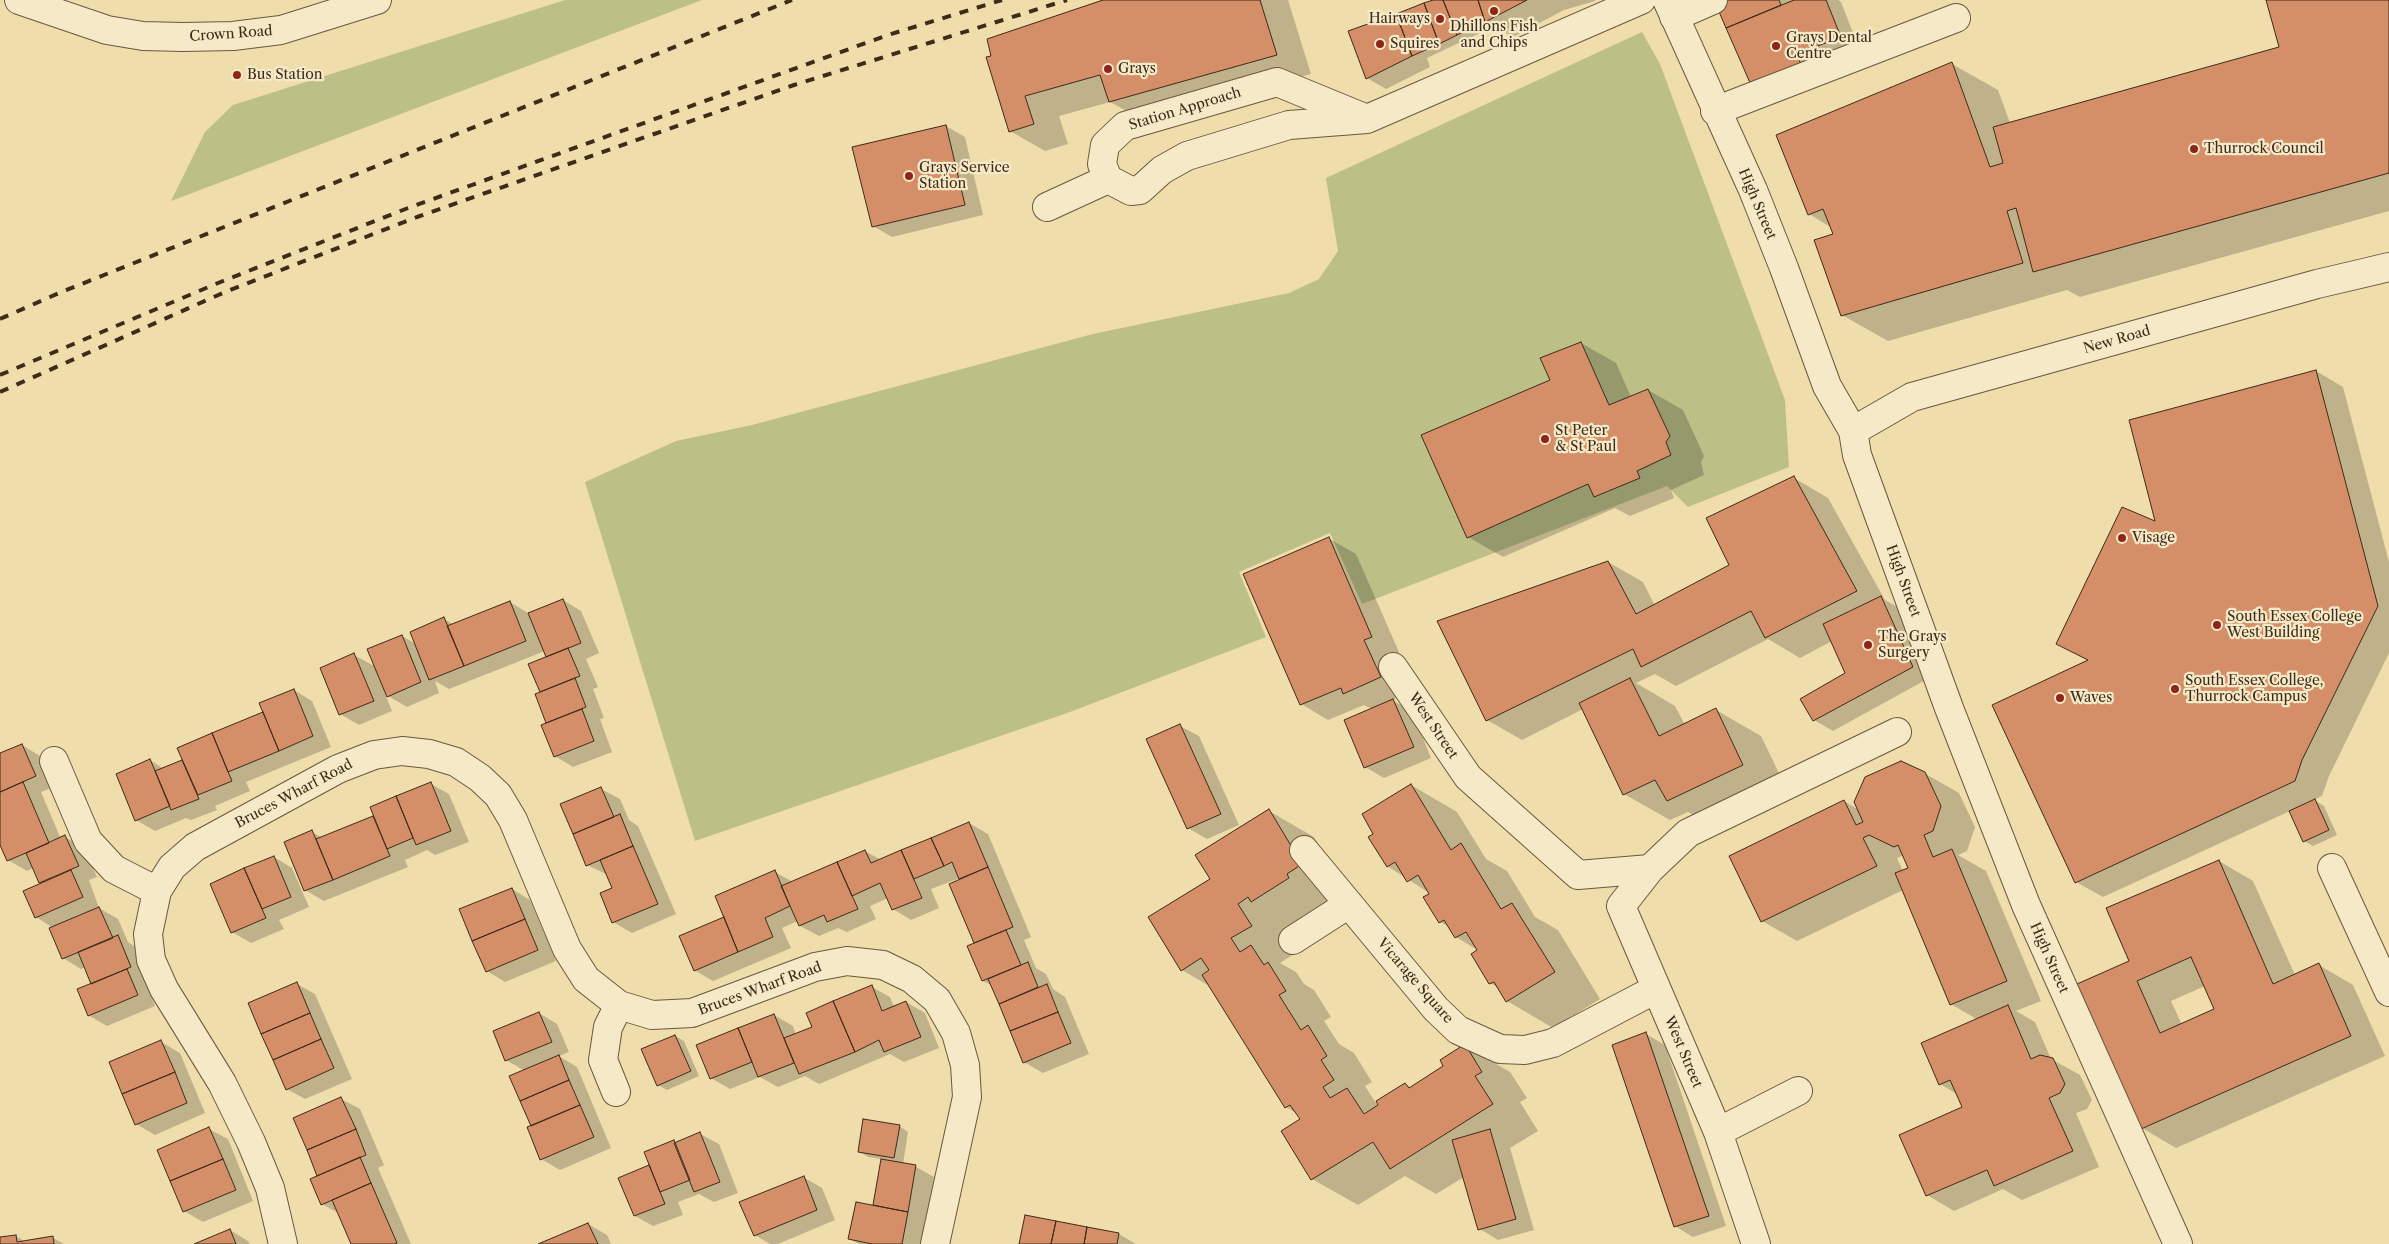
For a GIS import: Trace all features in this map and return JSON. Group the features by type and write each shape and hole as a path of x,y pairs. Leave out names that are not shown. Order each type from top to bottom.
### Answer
{"street":[{"name":"Crown Road","path":"19,0 107,30 143,36 233,36 282,30 378,0"},
{"path":"1047,207 1108,179 1131,191 1140,190 1162,170 1187,156 1288,125 1366,119 1641,0"},
{"path":"1670,9 1713,0"},
{"name":"High Street","path":"1670,9 1760,208 1827,386 1853,431 1857,455 1949,708 2026,905 2178,1244"},
{"path":"1715,111 1956,18"},
{"name":"Station Approach","path":"1108,179 1102,164 1105,145 1125,126 1277,82 1366,119"},
{"name":"New Road","path":"1853,431 1912,398 2318,284 2389,267"},
{"name":"West Street","path":"1393,667 1468,777 1578,875 1650,869"},
{"name":"West Street","path":"1756,1244 1718,1132 1621,906 1650,869 1688,833 1897,732"},
{"name":"Bruces Wharf Road","path":"283,1244 270,1188 251,1142 222,1083 164,990 151,960 148,934 157,892 172,867 195,847 338,769 374,755 402,752 429,754 456,762 480,778 498,795 513,820 567,949 586,979 619,1005 652,1015 692,1013 815,966 847,961 883,965 912,979 937,1000 956,1033 965,1065 967,1097 935,1244"},
{"path":"54,761 88,841 114,869 157,892"},
{"name":"Vicarage Square","path":"1304,850 1443,1016 1458,1030 1500,1049 1525,1050 1553,1043 1656,989"},
{"path":"2332,868 2389,992"},
{"path":"1293,940 1349,904"},
{"path":"616,1092 603,1060 608,1027 619,1005"},
{"path":"1718,1132 1798,1091"}],"green space":[{"path":"565,0 702,0 171,201 205,132 233,105"},
{"path":"1642,32 1660,64 1785,400 1789,467 1688,507 1667,486 1362,604 1330,533 1239,572 1266,637 1070,712 695,841 585,482 676,441 752,425 1093,334 1289,293 1319,279 1338,251 1326,178"}],"building":[{"name":"Grays","path":"1103,0 1260,0 1277,55 1109,102 1100,75 1025,96 1034,124 1009,132 986,57 991,56 987,39"},
{"name":"Hairways","path":"1433,0 1443,0 1457,35 1439,44 1424,3"},
{"path":"1443,0 1478,0 1485,22 1457,35"},
{"name":"Dhillons Fish and Chips","path":"1478,0 1527,0 1485,22"},
{"path":"1714,0 1779,0 1781,5 1726,28"},
{"name":"Grays Dental Centre","path":"1794,0 1826,0 1841,37 1797,54 1801,65 1751,85 1726,28"},
{"name":"Thurrock Council","path":"2266,0 2389,0 2389,173 2033,272 2016,208 2007,211 2023,263 1841,316 1814,240 1833,234 1823,209 1808,215 1776,135 1952,62 1990,167 2003,163 1993,127 2279,47"},
{"path":"1424,3 1439,44 1412,56 1396,14"},
{"name":"Squires","path":"1396,14 1412,56 1366,79 1348,31"},
{"name":"Grays Service Station","path":"946,125 965,205 872,227 852,147"},
{"name":"St Peter & St Paul","path":"1581,342 1609,405 1648,389 1670,436 1666,442 1671,455 1637,471 1640,478 1594,497 1588,484 1467,538 1421,435 1550,380 1540,358"},
{"name":"South Essex College West Building","path":"2316,370 2378,606 2302,760 2295,781 2075,883 1992,705 2088,660 2056,644 2122,507 2155,521 2129,420"},
{"path":"1794,476 1857,591 1765,638 1751,611 1641,667 1633,649 1486,721 1437,621 1608,561 1636,614 1729,565 1706,518"},
{"path":"1329,537 1372,637 1364,640 1381,677 1343,694 1341,688 1300,705 1243,574"},
{"name":"The Grays Surgery","path":"1881,596 1913,667 1813,721 1800,699 1845,673 1823,624"},
{"path":"563,599 581,643 546,657 528,613"},
{"path":"510,601 526,641 464,666 447,626"},
{"path":"444,617 464,666 429,680 410,632"},
{"path":"402,635 421,682 387,697 367,649"},
{"path":"568,648 580,676 540,692 528,664"},
{"path":"354,653 374,701 339,715 320,668"},
{"path":"575,678 586,707 546,723 535,694"},
{"path":"1630,678 1659,736 1716,708 1743,765 1667,801 1655,780 1623,795 1579,703"},
{"path":"294,689 313,736 279,751 259,703"},
{"path":"1393,699 1414,747 1364,768 1344,720"},
{"path":"582,709 594,741 554,757 541,725"},
{"path":"263,712 279,751 228,772 212,733"},
{"path":"1180,724 1221,814 1187,829 1146,739"},
{"path":"212,733 232,781 198,795 177,748"},
{"path":"22,744 36,776 0,792 0,753"},
{"path":"150,759 170,806 135,821 116,774"},
{"path":"182,760 199,799 171,810 155,771"},
{"path":"1901,761 1925,772 1941,806 1933,831 1924,835 1933,857 1952,849 2007,981 1950,1005 1895,873 1908,868 1898,845 1894,847 1869,835 1863,838 1877,866 1761,922 1729,856 1844,800 1856,825 1863,822 1854,802 1865,777"},
{"path":"23,782 49,843 7,861 0,845 0,792"},
{"path":"431,782 451,831 416,845 396,796"},
{"path":"1411,784 1451,850 1461,843 1501,909 1512,903 1555,972 1506,1002 1494,982 1489,984 1471,954 1477,950 1466,932 1455,938 1444,920 1439,923 1423,897 1429,894 1418,875 1407,882 1395,862 1387,867 1368,837 1373,834 1362,814"},
{"path":"601,787 614,817 573,834 560,804"},
{"path":"396,796 413,838 387,849 370,807"},
{"path":"2315,799 2329,830 2303,842 2289,811"},
{"path":"1269,809 1302,864 1287,874 1289,878 1251,902 1248,897 1238,904 1252,926 1231,938 1240,952 1251,945 1264,965 1268,962 1286,991 1279,995 1301,1030 1308,1025 1327,1056 1321,1060 1334,1080 1323,1087 1330,1098 1347,1088 1364,1114 1378,1105 1376,1101 1405,1083 1409,1088 1443,1066 1440,1060 1465,1044 1482,1072 1475,1076 1493,1104 1390,1169 1373,1142 1311,1180 1281,1131 1300,1119 1290,1105 1285,1108 1202,975 1209,970 1201,958 1181,971 1148,917 1210,879 1195,855"},
{"path":"620,814 633,846 586,866 573,834"},
{"path":"373,816 390,856 333,880 316,839"},
{"path":"969,822 988,867 959,879 952,862 944,866 931,838"},
{"path":"312,830 333,880 304,891 284,842"},
{"path":"65,835 79,866 39,883 26,853"},
{"path":"931,838 944,866 914,879 901,850"},
{"path":"633,846 658,904 612,923 600,893 612,888 600,860"},
{"path":"865,850 871,863 901,850 922,898 892,910 880,883 852,896 837,862"},
{"path":"274,856 291,897 262,909 244,868"},
{"path":"2219,860 2273,984 2319,963 2351,1036 2141,1129 2077,984 2129,961 2106,908","holes":["2191,957 2214,1009 2160,1033 2137,981"]},
{"path":"837,862 858,909 827,922 824,915 799,926 781,886"},
{"path":"988,867 1013,927 974,943 949,884"},
{"path":"244,868 266,918 231,933 210,884"},
{"path":"71,870 83,897 35,918 23,891"},
{"path":"775,870 790,906 765,918 773,937 738,952 715,896"},
{"path":"512,888 525,919 472,941 459,909"},
{"path":"99,907 113,938 62,959 49,928"},
{"path":"724,917 738,952 694,971 679,936"},
{"path":"525,919 538,950 486,972 472,941"},
{"path":"1006,930 1021,965 982,981 967,946"},
{"path":"118,935 131,967 91,984 78,952"},
{"path":"1028,962 1038,987 999,1004 988,979"},
{"path":"127,969 138,995 88,1016 77,989"},
{"path":"297,982 310,1013 261,1034 248,1003"},
{"path":"1047,984 1058,1012 1010,1031 999,1004"},
{"path":"872,985 882,1011 906,1001 921,1037 884,1052 879,1040 855,1052 833,1001"},
{"path":"833,1001 855,1052 799,1074 784,1038 812,1027 806,1013"},
{"path":"2008,1005 2031,1059 2040,1055 2053,1058 2065,1084 2060,1093 2049,1098 2073,1151 1994,1186 1987,1170 1926,1196 1899,1135 1962,1107 1950,1080 1939,1085 1921,1043"},
{"path":"539,1012 552,1042 505,1061 493,1031"},
{"path":"1058,1012 1071,1043 1023,1063 1010,1031"},
{"path":"310,1013 321,1039 273,1060 261,1034"},
{"path":"774,1014 794,1063 758,1077 738,1028"},
{"path":"738,1028 752,1062 710,1079 696,1045"},
{"path":"1646,1032 1709,1216 1674,1227 1612,1045"},
{"path":"675,1035 691,1071 657,1086 641,1049"},
{"path":"321,1039 334,1068 286,1090 273,1060"},
{"path":"161,1040 175,1072 122,1094 109,1062"},
{"path":"559,1055 569,1080 520,1101 509,1076"},
{"path":"175,1072 187,1103 135,1125 122,1094"},
{"path":"569,1080 580,1105 531,1126 520,1101"},
{"path":"341,1097 356,1129 307,1150 293,1118"},
{"path":"580,1105 594,1137 540,1160 527,1127"},
{"path":"863,1119 900,1125 894,1158 858,1152"},
{"path":"209,1127 223,1159 170,1181 157,1150"},
{"path":"356,1129 366,1155 317,1176 307,1150"},
{"path":"1490,1129 1516,1219 1478,1230 1452,1140"},
{"path":"700,1132 720,1182 694,1192 674,1143"},
{"path":"674,1140 690,1180 660,1192 644,1152"},
{"path":"360,1157 371,1183 321,1205 310,1179"},
{"path":"223,1159 236,1190 183,1212 170,1181"},
{"path":"881,1159 916,1165 908,1212 873,1205"},
{"path":"649,1165 665,1204 634,1216 618,1178"},
{"path":"804,1176 817,1210 754,1236 739,1202"},
{"path":"371,1183 397,1243 351,1244 332,1200"},
{"path":"856,1202 908,1212 902,1244 872,1244 848,1239"},
{"path":"1025,1215 1056,1221 1051,1244 1019,1244"},
{"path":"1056,1221 1087,1227 1084,1244 1051,1244"},
{"path":"588,1223 598,1244 538,1244"},
{"path":"1087,1227 1119,1233 1117,1244 1084,1244"},
{"path":"230,1229 236,1244 194,1244"},
{"path":"16,1235 17,1242 53,1236 54,1244 0,1244 0,1237"}],"railway":[{"path":"0,319 59,293 792,0"},
{"path":"0,375 218,283 408,208 888,35 1002,0"},
{"path":"0,392 225,292 417,217 794,85 1067,0"}],"place":[{"name":"Dhillons Fish and Chips","path":"1494,11"},
{"name":"Hairways","path":"1440,19"},
{"name":"Squires","path":"1380,44"},
{"name":"Grays Dental Centre","path":"1776,46"},
{"name":"Grays","path":"1108,69"},
{"name":"Bus Station","path":"237,75"},
{"name":"Thurrock Council","path":"2194,149"},
{"name":"Grays Service Station","path":"909,176"},
{"name":"St Peter & St Paul","path":"1545,439"},
{"name":"Visage","path":"2122,538"},
{"name":"South Essex College West Building","path":"2217,625"},
{"name":"The Grays Surgery","path":"1868,645"},
{"name":"South Essex College, Thurrock Campus","path":"2175,689"},
{"name":"Waves","path":"2060,698"}]}
